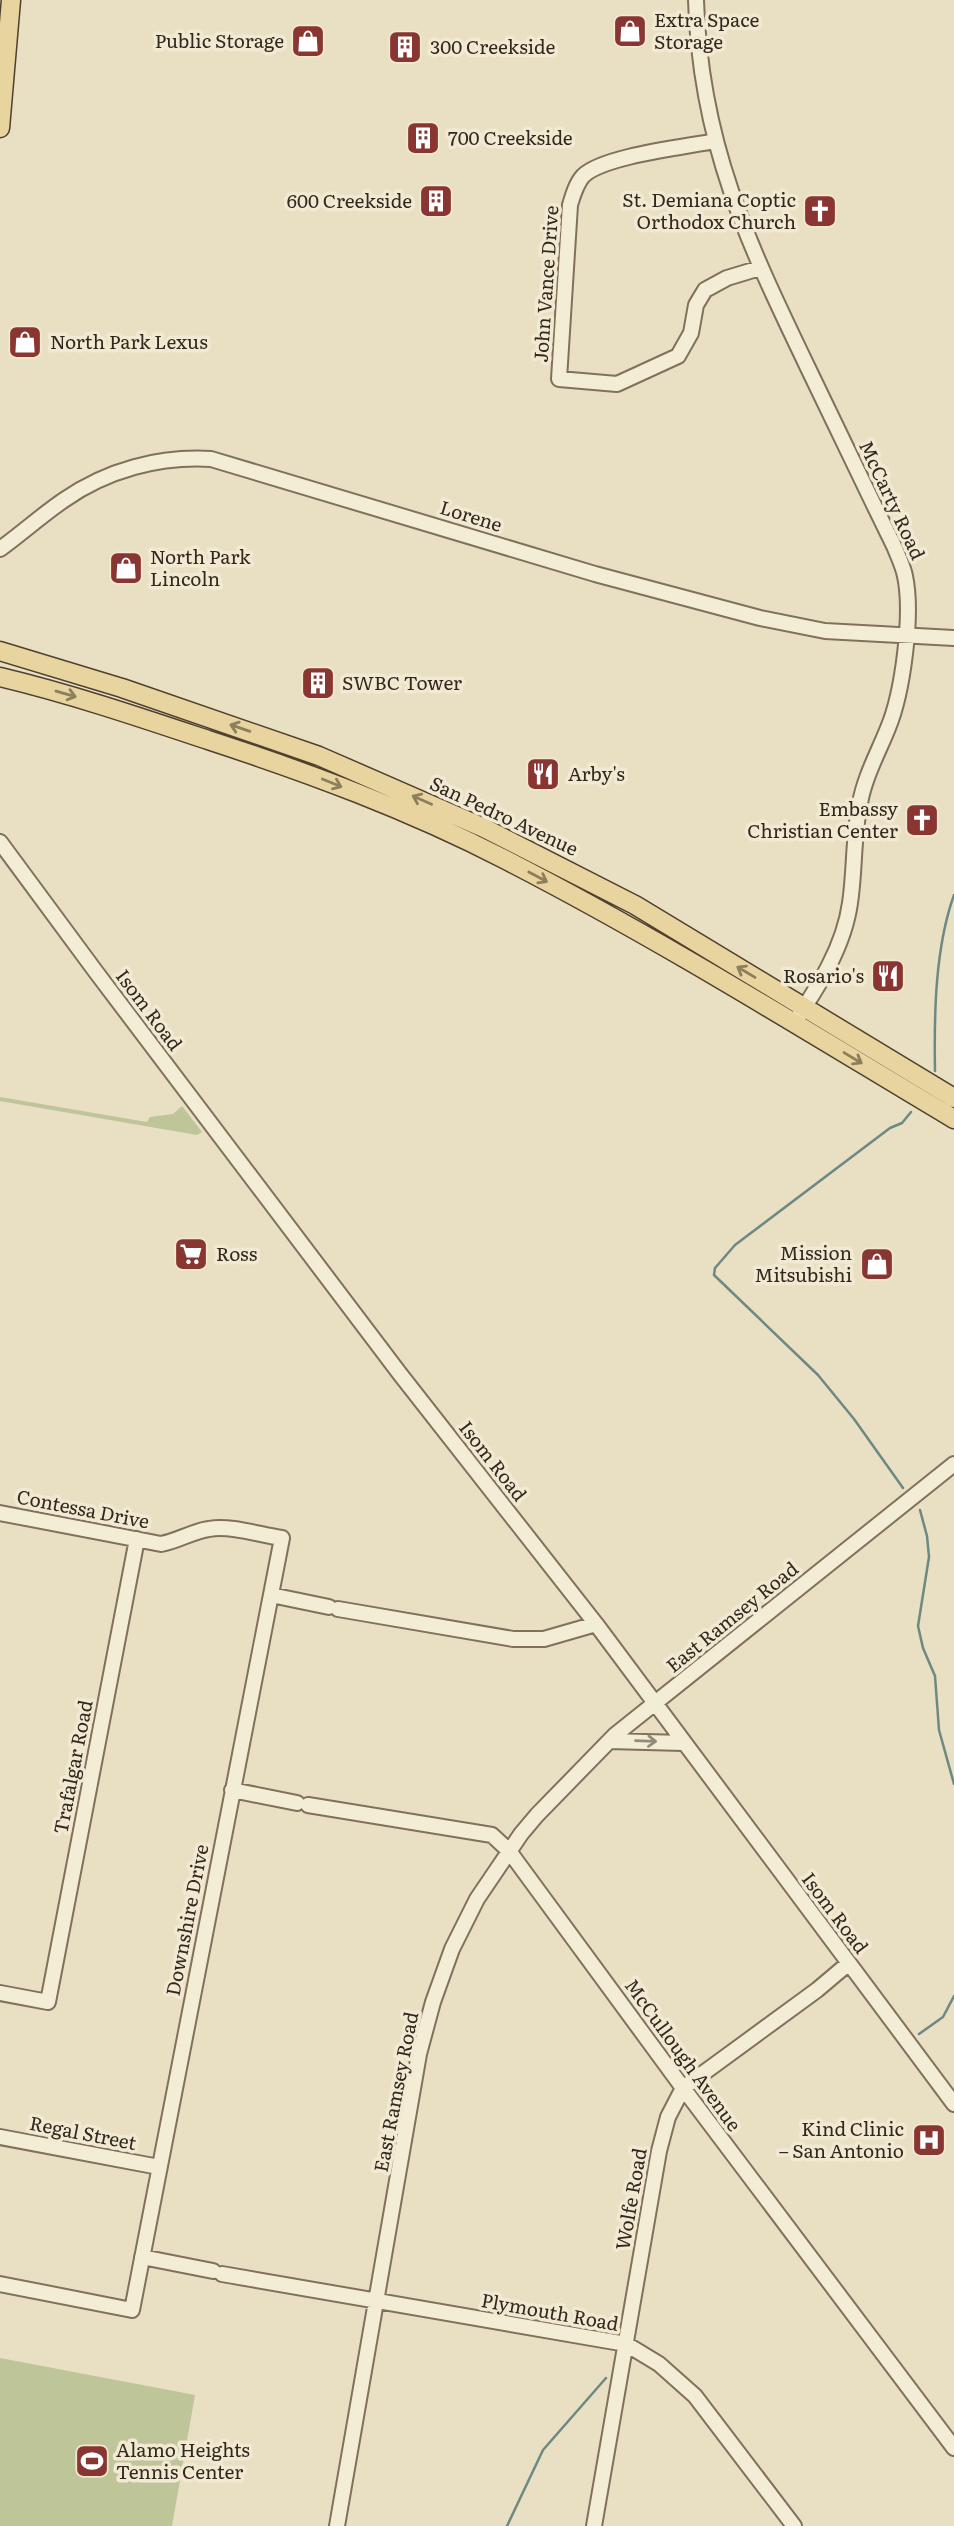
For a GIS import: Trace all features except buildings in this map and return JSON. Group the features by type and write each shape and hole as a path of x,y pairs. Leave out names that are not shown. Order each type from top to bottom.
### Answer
{"main road":[{"path":"0,128 11,0"},
{"name":"San Pedro Avenue","path":"0,652 122,688 275,740 425,801 586,878 635,905 954,1098"},
{"name":"San Pedro Avenue","path":"0,677 111,707 268,759 417,817 501,857 623,921 954,1119"},
{"path":"268,759 275,740"},
{"path":"298,770 305,751"}],"street":[{"name":"McCarty Road","path":"696,0 701,75 707,110 727,184 760,268 900,560 907,590 906,635 895,708 859,804 846,925 831,960 794,1023"},
{"name":"John Vance Drive","path":"715,141 597,166 583,176 570,205 559,379 617,384 678,356 691,333 696,304 705,290 727,278 760,268"},
{"name":"Lorene","path":"0,549 62,501 106,476 168,459 211,459 595,574 760,618 825,631 954,638"},
{"name":"Isom Road","path":"0,842 393,1364 596,1625 954,2104"},
{"name":"East Ramsey Road","path":"337,2526 417,2067 433,2002 452,1949 477,1899 520,1834 609,1741 954,1464"},
{"name":"Contessa Drive","path":"0,1513 161,1544 209,1529 282,1538"},
{"name":"Downshire Drive","path":"0,2284 132,2310 282,1538"},
{"name":"Trafalgar Road","path":"0,1993 48,2002 137,1539"},
{"path":"271,1595 518,1640 544,1639 596,1625"},
{"path":"609,1741 683,1742"},
{"name":"McCullough Avenue","path":"232,1790 492,1835 509,1851 683,2088 954,2448"},
{"name":"Wolfe Road","path":"594,2526 662,2136 668,2117 683,2088 849,1963"},
{"name":"Regal Street","path":"0,2137 159,2167"},
{"name":"Plymouth Road","path":"142,2257 626,2344 659,2364 693,2394 794,2526"}],"green space":[{"path":"0,1097 147,1122 150,1117 173,1114 182,1106 202,1132 197,1135 0,1101"},
{"name":"Alamo Heights Tennis Center","path":"0,2358 195,2395 172,2526 0,2526"}],"waterway":[{"path":"935,1071 939,959 954,895"},
{"path":"903,1488 854,1419 818,1375 714,1275 715,1268 735,1245 890,1128 902,1123 911,1112"},
{"path":"920,1510 929,1557 918,1626 923,1648 935,1676 939,1730 954,1784"},
{"path":"919,2034 943,2017 954,1996"},
{"path":"507,2526 543,2450 606,2378"}],"place":[{"name":"Extra Space Storage","path":"630,31"},
{"name":"Public Storage","path":"308,41"},
{"name":"300 Creekside","path":"405,47"},
{"name":"700 Creekside","path":"423,138"},
{"name":"600 Creekside","path":"436,201"},
{"name":"St. Demiana Coptic Orthodox Church","path":"820,211"},
{"name":"North Park Lexus","path":"25,342"},
{"name":"North Park Lincoln","path":"126,568"},
{"name":"SWBC Tower","path":"318,683"},
{"name":"Arby's","path":"543,774"},
{"name":"Embassy Christian Center","path":"922,820"},
{"name":"Rosario's","path":"888,976"},
{"name":"Ross","path":"191,1254"},
{"name":"Mission Mitsubishi","path":"877,1264"},
{"name":"Kind Clinic – San Antonio","path":"929,2140"},
{"name":"Alamo Heights Tennis Center","path":"92,2461"}]}
